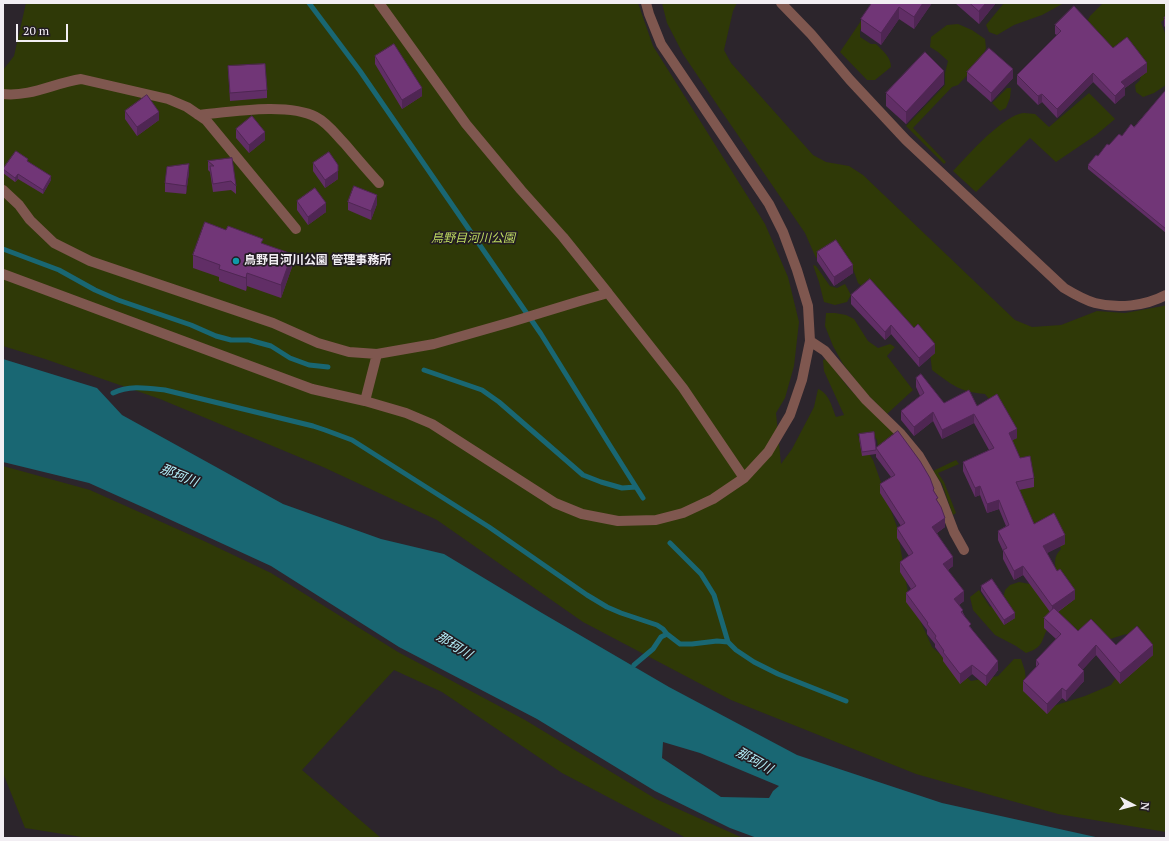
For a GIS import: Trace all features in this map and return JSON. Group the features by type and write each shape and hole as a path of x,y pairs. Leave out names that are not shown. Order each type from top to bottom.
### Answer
{"street":[{"path":"379,3 466,124 521,190 563,237 683,388 744,478"},
{"path":"3,274 312,389 365,401 406,413 432,424 555,503 582,514 618,521 656,520 683,513 713,499 744,478 768,452 790,415 802,380 810,341 808,306 783,232 769,204 661,44 646,3"},
{"path":"781,3 811,34 850,80 906,140 1064,288 1095,303 1125,306 1143,304 1166,295"},
{"path":"3,94 15,95 34,92 70,81 82,79 168,99 187,107 206,120 296,229"},
{"path":"198,115 278,109 301,111 316,116 327,125 379,183"},
{"path":"3,190 19,205 30,220 54,243 90,261 273,323 318,343 349,352 377,354 434,344 608,293"},
{"path":"810,341 825,351 866,400 900,433 919,456 936,485 954,532 964,550"},
{"path":"365,401 377,354"}],"green space":[{"name":"鳥野目河川公園","path":"26,3 638,3 653,46 765,224 788,277 799,322 794,366 785,398 776,413 781,464 792,449 814,407 818,389 827,397 836,417 844,415 824,371 823,360 826,359 848,387 898,436 879,452 877,440 872,434 857,434 873,460 897,527 908,593 932,647 971,681 998,676 1014,659 1021,659 1025,671 1026,683 1050,707 1085,696 1111,685 1139,646 1126,634 1107,640 1049,626 1039,646 1026,653 995,635 973,610 970,597 979,590 990,607 1004,595 1005,590 1010,585 1019,582 1035,585 1056,574 1056,558 1061,549 1052,523 1032,525 1020,511 997,409 985,394 969,392 957,387 932,370 930,353 876,298 858,283 848,258 837,247 816,258 805,233 683,54 667,23 662,3 737,3 733,11 724,50 731,63 813,155 826,162 849,166 863,175 1015,320 1032,327 1061,325 1097,311 1125,313 1166,305 1166,832 1058,814 916,774 731,700 583,622 437,520 323,467 160,399 3,346 3,70 14,56"},
{"path":"873,3 879,3 860,30 860,37 871,44 876,44 888,57 891,67 875,80 867,80 840,52"},
{"path":"1004,3 1064,3 1042,15 1014,25 997,35 989,32 986,25"},
{"path":"1101,3 1166,4 1166,18 1161,22 1166,36 1166,85 1154,93 1143,97 1136,92 1135,85 1140,80 1142,66 1117,52 1084,27 1090,16 1102,4"},
{"path":"958,24 972,30 985,39 986,48 982,60 958,85 952,87 913,128 946,162 944,164 906,126 945,85 945,73 948,61 930,47 931,37 947,25"},
{"path":"1007,88 1011,88 1010,98 1006,108 1000,111 992,103"},
{"path":"1089,93 1115,119 1096,135 1056,162 1030,138 976,192 953,171 975,147 1002,123 1021,113 1025,113 1035,114 1049,127"},
{"path":"813,265 816,266 830,286 837,288 845,284 851,295 847,302 835,305 824,302"},
{"path":"826,313 846,315 854,319 868,341 878,348 890,344 895,347 887,356 913,390 887,414 864,391 843,364 833,346 825,326"},
{"path":"956,460 959,464 938,473 944,482 956,513 953,515 942,484 933,471"},
{"path":"3,466 90,490 271,573 398,652 525,720 656,799 743,838 686,838 562,773 442,692 394,670 302,770 381,838 88,838 25,828 3,773"}],"water":[{"name":"那珂川","path":"3,359 97,388 122,415 283,504 381,539 444,554 669,687 797,755 942,803 1100,838 757,838 730,828 655,791 537,719 399,647 271,566 89,483 3,462","holes":["663,742 700,753 779,786 773,791 769,798 721,797 662,758"]}],"building":[{"path":"872,3 923,3 914,17 899,7 881,33 861,19"},
{"path":"970,3 986,3 979,11"},
{"path":"1074,6 1113,48 1127,37 1147,63 1121,82 1125,86 1115,96 1093,73 1057,109 1042,94 1038,96 1017,75 1061,31 1055,25"},
{"path":"394,44 422,88 402,100 375,56"},
{"path":"989,48 1013,69 991,93 967,72"},
{"path":"925,52 944,71 906,112 886,93"},
{"path":"265,64 267,90 230,93 228,66"},
{"path":"1166,90 1166,229 1088,165 1096,155 1098,156 1107,144 1109,145 1119,134 1122,136 1131,124 1134,127"},
{"path":"147,95 159,112 137,127 125,111"},
{"path":"252,116 265,132 249,145 236,129"},
{"path":"16,151 28,159 27,161 51,176 43,190 18,174 15,178 3,169"},
{"path":"329,152 338,165 338,171 325,180 313,163"},
{"path":"232,158 236,186 231,181 213,184 210,166 214,166 208,161"},
{"path":"189,164 186,186 165,183 167,167"},
{"path":"354,186 377,195 371,211 348,202"},
{"path":"315,188 326,203 308,217 297,201"},
{"name":"鳥野目河川公園 管理事務所","path":"205,222 226,230 228,226 263,239 261,243 292,254 281,285 247,273 246,278 219,269 220,265 193,255"},
{"path":"836,240 853,265 834,277 817,252"},
{"path":"870,279 914,328 918,324 935,344 919,358 891,325 885,332 851,295"},
{"path":"921,374 944,403 969,390 977,406 997,394 1017,429 1009,433 1020,458 1030,456 1034,478 1016,482 1034,524 1054,513 1065,535 1043,546 1057,571 1060,569 1075,590 1052,606 1023,566 1014,571 1003,550 1007,548 998,531 1009,525 999,500 987,504 980,486 975,488 963,462 994,448 974,414 942,430 933,412 914,427 901,411 924,393 916,378"},
{"path":"898,431 920,461 930,478 934,489 933,490 938,498 936,499 945,518 932,527 953,557 943,564 964,591 954,599 963,610 961,612 971,624 969,626 998,661 986,676 972,665 960,674 943,652 944,651 935,638 936,636 927,624 928,623 906,593 916,586 900,562 913,553 897,528 905,523 880,484 895,475 876,448"},
{"path":"874,432 876,450 862,452 859,434"},
{"path":"992,579 1015,613 1004,620 981,586"},
{"path":"1054,608 1078,631 1091,619 1116,645 1137,626 1153,645 1120,673 1096,645 1078,665 1084,671 1066,691 1062,688 1047,704 1023,681 1039,664 1036,660 1061,634 1044,618"}],"waterway":[{"path":"309,3 360,71 541,334 643,498"},
{"path":"3,249 59,270 95,290 118,300 191,325 216,336 231,340 249,340 271,346 290,358 309,365 328,367"},
{"path":"424,370 482,390 499,402 583,475 622,488 636,487"},
{"path":"113,393 119,390 132,388 165,390 313,426 352,440 489,527 587,595 607,607 657,625 667,634"},
{"path":"670,543 701,574 714,595 728,642"},
{"path":"634,665 653,649 661,637 667,634 680,644 717,641 728,642 736,650 754,662 778,674 846,701"}],"place":[{"name":"鳥野目河川公園 管理事務所","path":"236,261"}]}
